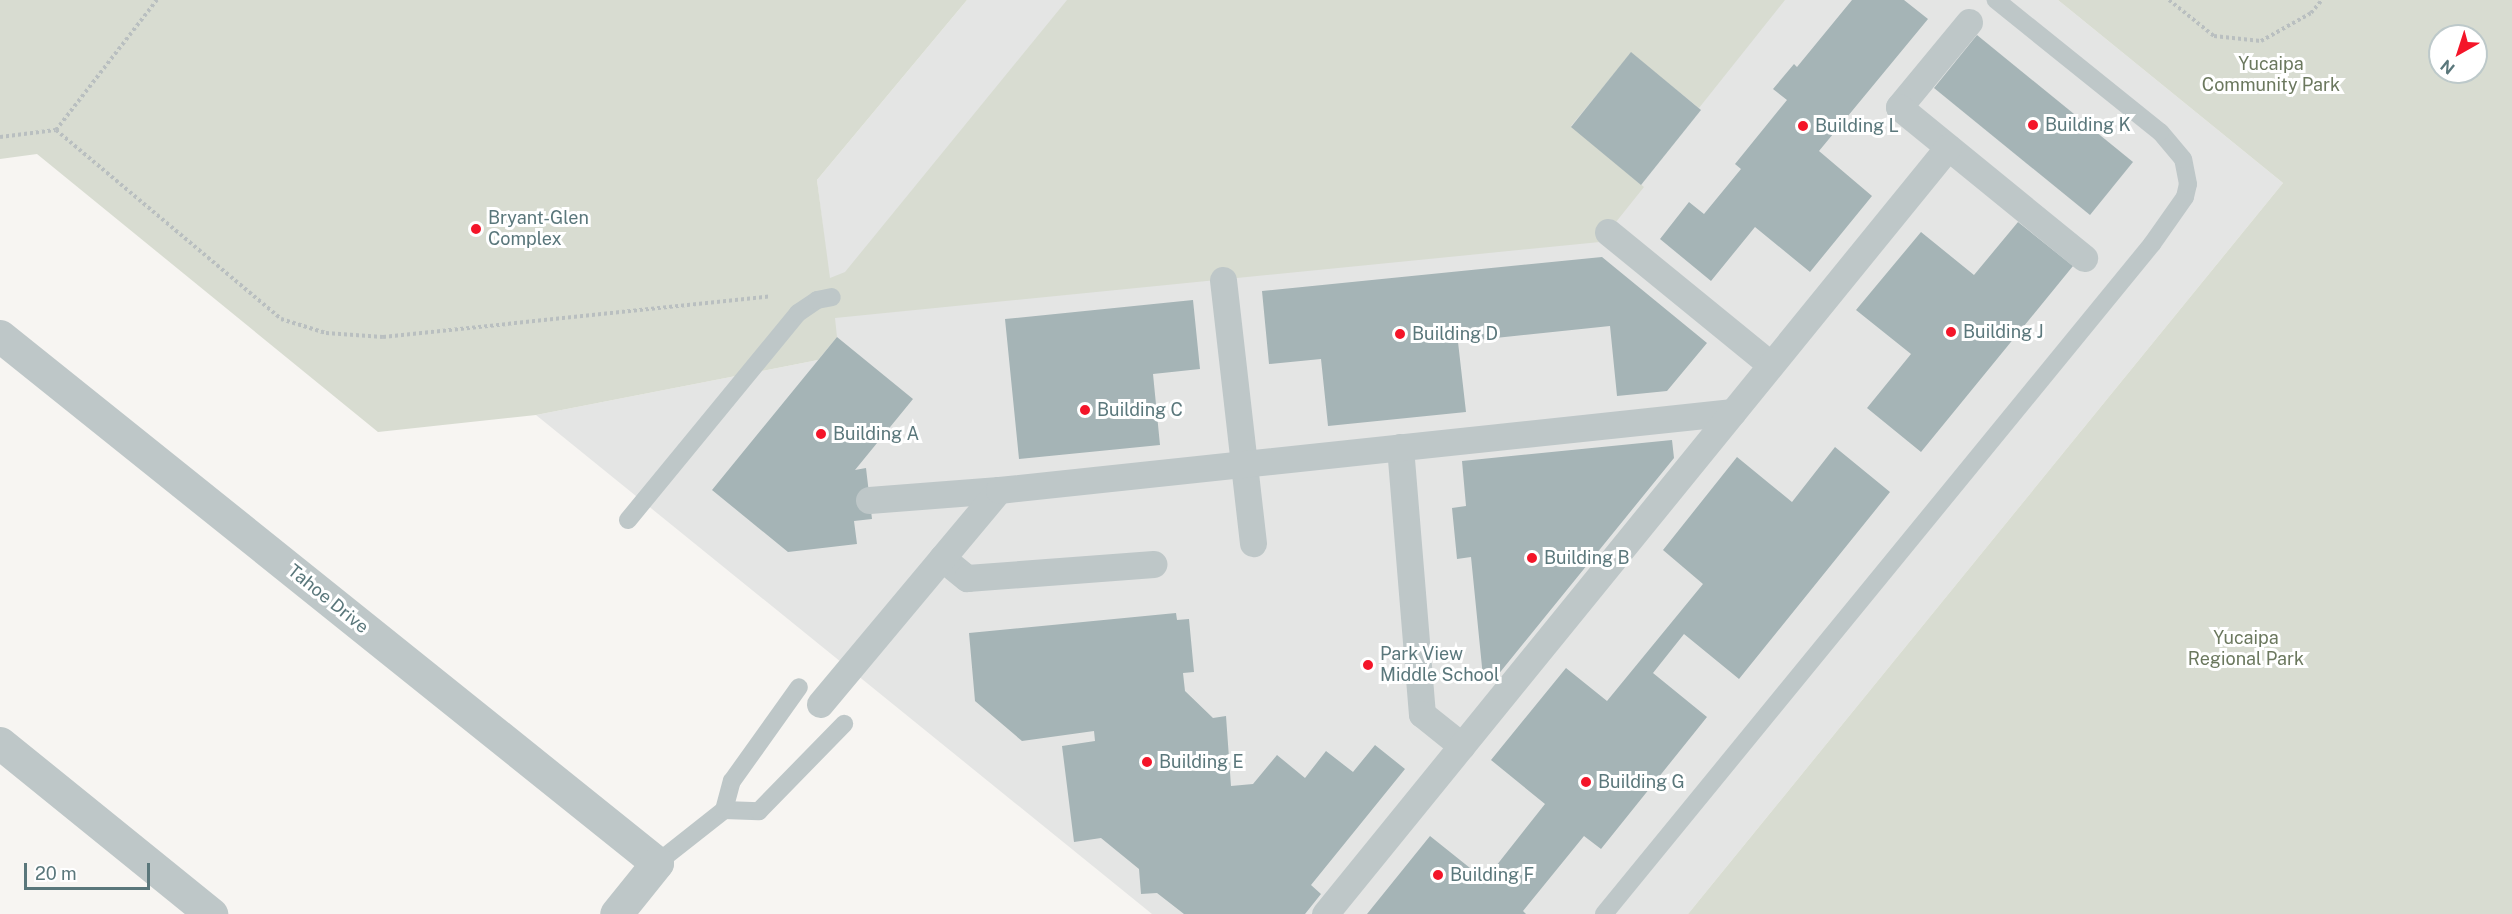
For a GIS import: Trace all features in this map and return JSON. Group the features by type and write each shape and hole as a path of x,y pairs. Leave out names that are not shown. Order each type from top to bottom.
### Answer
{"street":[{"path":"1969,22 1899,107 2084,258"},
{"path":"1325,914 1948,147"},
{"path":"1608,232 1771,365"},
{"path":"1223,280 1253,543"},
{"name":"Tahoe Drive","path":"0,336 657,863"},
{"path":"869,500 999,490 1733,412"},
{"path":"1400,447 1422,714 1462,746"},
{"path":"820,704 999,490"},
{"path":"942,558 967,578 1153,564"},
{"path":"0,743 211,914"},
{"path":"616,914 657,863"}],"lane":[{"path":"1604,914 2152,244 2185,197 2188,184 2183,159 2160,132 1996,0"},
{"path":"628,520 798,313 817,300 832,297"},
{"path":"657,863 724,810 732,781 799,687"},
{"path":"724,810 759,811 844,724"}],"path":[{"path":"0,137 56,130 157,0"},
{"path":"2169,0 2214,36 2261,41 2312,13 2322,0"},
{"path":"56,130 281,319 326,333 383,337 758,295 776,297 798,313"}],"shaded area":[{"name":"Park View Middle School","path":"967,0 2058,0 2283,183 1688,914 1152,914 536,415 818,360 829,278 817,180"}],"green space":[{"name":"Bryant-Glen Complex","path":"0,0 967,0 817,180 830,278 845,272 1067,0 1785,0 1699,108 1631,53 1571,126 1644,187 1600,242 835,318 837,337 818,360 536,415 378,432 37,154 0,159"},
{"name":"Yucaipa Regional Park","path":"2058,0 2512,0 2512,914 1688,914 2283,183"}],"building":[{"name":"Building L","path":"1852,0 1904,0 1928,19 1819,151 1872,196 1810,272 1755,227 1711,281 1660,239 1689,202 1704,214 1741,169 1735,164 1787,100 1773,89 1794,64 1797,67"},
{"name":"Building K","path":"1977,35 2133,162 2090,215 1934,88"},
{"path":"1631,52 1701,110 1641,185 1571,127"},
{"name":"Building J","path":"2018,222 2073,266 1921,452 1867,408 1911,354 1856,310 1921,232 1974,275"},
{"name":"Building D","path":"1602,257 1707,343 1667,391 1617,396 1610,326 1458,342 1466,412 1328,426 1321,359 1269,364 1262,291"},
{"name":"Building C","path":"1193,300 1200,369 1153,374 1160,445 1019,459 1005,319"},
{"name":"Building A","path":"837,337 913,399 855,470 866,468 872,519 854,521 857,544 788,552 712,490"},
{"name":"Building B","path":"1672,440 1674,458 1497,676 1483,677 1471,557 1457,559 1452,508 1466,506 1462,461"},
{"path":"1835,447 1890,492 1739,679 1684,634 1653,673 1707,717 1601,849 1584,836 1523,911 1526,914 1367,914 1430,836 1485,880 1545,804 1491,760 1566,668 1607,701 1703,584 1663,550 1737,457 1792,502"},
{"name":"Building E","path":"1176,613 1177,620 1189,619 1194,672 1183,673 1185,691 1213,718 1226,716 1231,786 1253,784 1277,755 1305,778 1326,751 1353,772 1375,745 1405,769 1311,885 1321,894 1305,914 1184,914 1157,893 1141,894 1139,869 1101,838 1074,842 1062,746 1095,741 1094,731 1022,741 975,701 969,633"}],"place":[{"name":"Building K","path":"2033,125"},
{"name":"Building L","path":"1803,126"},
{"name":"Bryant-Glen Complex","path":"476,229"},
{"name":"Building J","path":"1951,332"},
{"name":"Building D","path":"1400,334"},
{"name":"Building C","path":"1085,410"},
{"name":"Building A","path":"821,434"},
{"name":"Building B","path":"1532,558"},
{"name":"Park View Middle School","path":"1368,665"},
{"name":"Building E","path":"1147,762"},
{"name":"Building G","path":"1586,782"},
{"name":"Building F","path":"1438,875"}],"park label":[{"name":"Yucaipa Community Park","path":"2271,76"}]}
